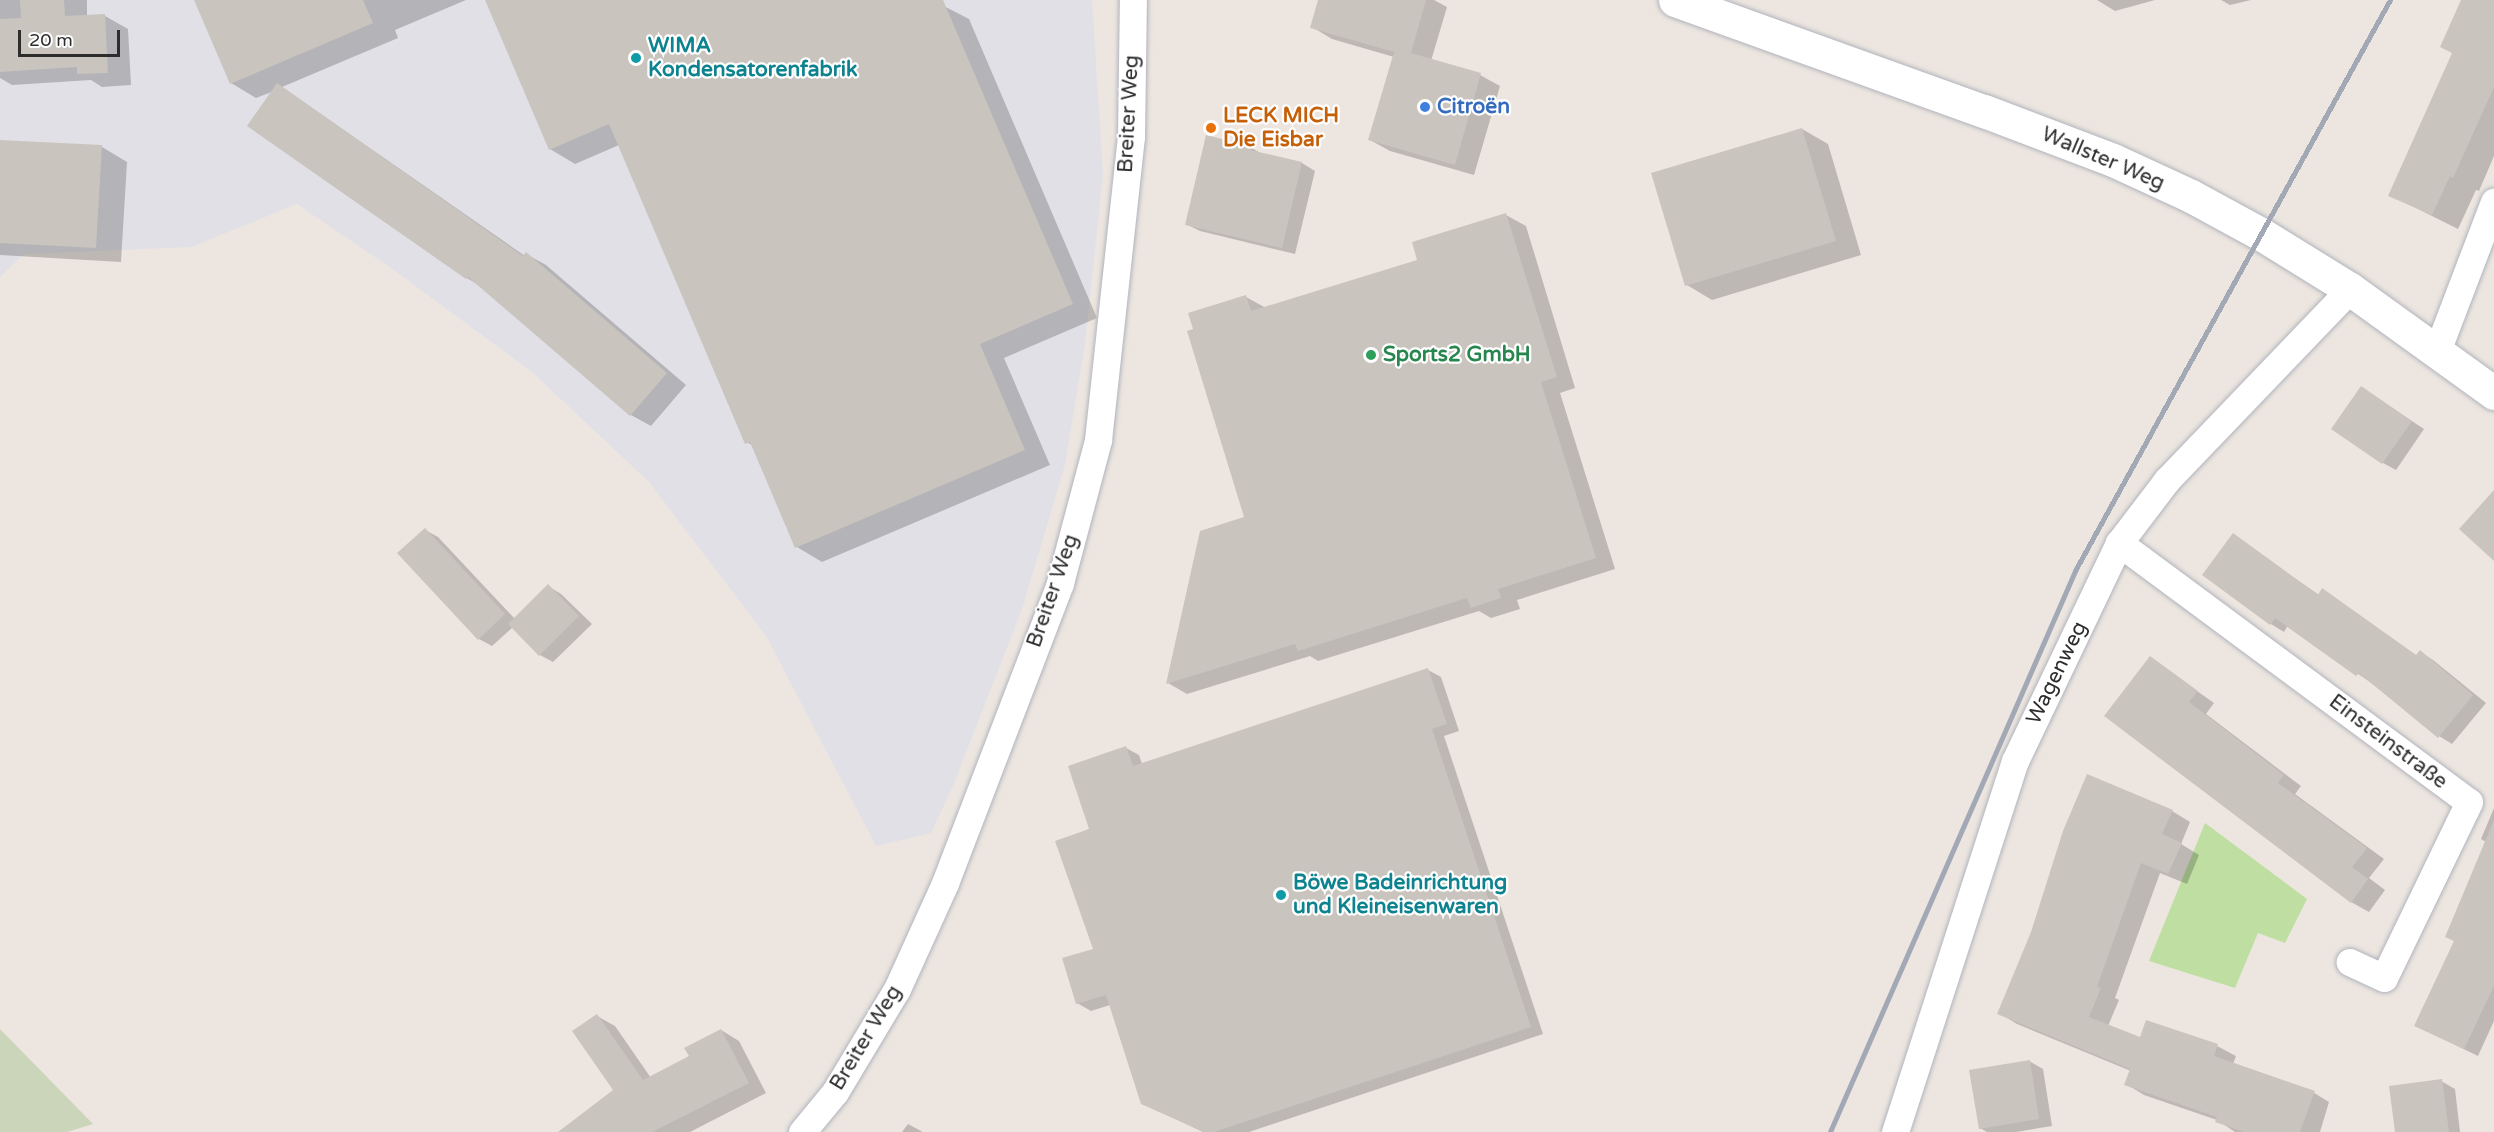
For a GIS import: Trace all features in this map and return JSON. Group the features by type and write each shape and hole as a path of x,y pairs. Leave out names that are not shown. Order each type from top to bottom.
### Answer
{"street":[{"name":"Breiter Weg","path":"802,1132 835,1092 897,988 945,883 1060,583 1098,441 1131,137 1133,0"},
{"name":"Wallster Weg","path":"1675,0 1984,111 2113,160 2191,196 2261,234 2350,289 2494,393"},
{"path":"2437,351 2494,202"},
{"name":"Wagenweg","path":"1894,1132 2015,761 2119,543 2167,480 2350,289"},
{"name":"Einsteinstraße","path":"2119,543 2469,802 2384,978 2349,962"}],"shaded area":[{"path":"0,0 1092,0 1103,175 1085,344 1065,465 1022,609 953,786 931,833 876,846 766,636 649,482 532,372 391,268 297,204 191,247 24,254 0,277"}],"green space":[{"path":"2205,823 2307,899 2285,943 2258,933 2235,988 2149,961"},
{"path":"0,1029 93,1124 67,1132 0,1132"}],"building":[{"path":"20,0 64,0 65,16 105,14 108,73 77,74 77,67 0,72 0,19 21,18"},
{"path":"194,0 363,0 373,23 230,84"},
{"path":"485,0 943,0 1073,304 980,344 1025,450 795,548 750,442 745,444 609,124 549,150"},
{"name":"Citroën","path":"1318,0 1426,0 1411,53 1481,73 1455,165 1368,140 1394,52 1310,28"},
{"path":"2461,0 2494,0 2494,87 2453,178 2450,176 2432,215 2388,196 2452,53 2440,47"},
{"path":"277,83 523,256 526,252 667,373 630,416 468,277 466,279 247,126"},
{"path":"1802,128 1836,241 1685,286 1651,173"},
{"path":"1206,135 1251,146 1250,150 1302,162 1282,248 1185,225"},
{"path":"0,140 102,145 96,248 0,243"},
{"path":"1506,213 1557,377 1541,382 1596,558 1498,589 1501,598 1471,608 1467,598 1298,651 1295,644 1166,684 1200,531 1244,517 1187,331 1193,329 1188,313 1246,295 1251,311 1417,260 1412,242"},
{"path":"2361,386 2412,421 2382,464 2331,429"},
{"path":"2494,490 2494,561 2459,529"},
{"path":"425,528 505,614 478,640 397,553"},
{"path":"2233,533 2318,595 2322,588 2416,655 2420,650 2473,695 2438,738 2359,673 2356,676 2275,618 2270,625 2202,575"},
{"path":"548,584 579,616 539,656 508,624"},
{"path":"2150,656 2198,691 2189,702 2284,775 2278,783 2367,848 2352,867 2368,879 2351,903 2104,716"},
{"name":"Böwe Badeinrichtung und Kleineisenwaren","path":"1428,668 1447,724 1432,729 1531,1027 1214,1132 1204,1132 1141,1104 1106,995 1076,1004 1062,958 1093,949 1055,841 1089,829 1068,766 1126,746 1133,766"},
{"path":"2087,774 2173,810 2162,834 2182,843 2168,874 2141,863 2097,987 2101,988 2089,1017 2140,1037 2146,1020 2218,1044 2214,1056 2315,1091 2300,1132 2244,1132 2215,1122 2217,1117 2124,1085 2130,1069 1997,1014 2031,932 2063,831"},
{"path":"2494,820 2494,986 2464,1049 2414,1026 2454,941 2445,937"},
{"path":"597,1014 643,1080 689,1056 684,1048 721,1029 749,1083 652,1132 558,1132 613,1090 572,1031"},
{"path":"2030,1060 2039,1119 1979,1129 1969,1070"},
{"path":"2442,1079 2449,1132 2395,1132 2389,1086"}],"railway":[{"path":"1830,1132 2076,569 2390,0"}],"place":[{"name":"WIMA Kondensatorenfabrik","path":"636,58"},
{"name":"Citroën","path":"1425,107"},
{"name":"LECK MICH Die Eisbar","path":"1211,128"},
{"name":"Sports2 GmbH","path":"1371,355"},
{"name":"Böwe Badeinrichtung und Kleineisenwaren","path":"1281,895"}]}
